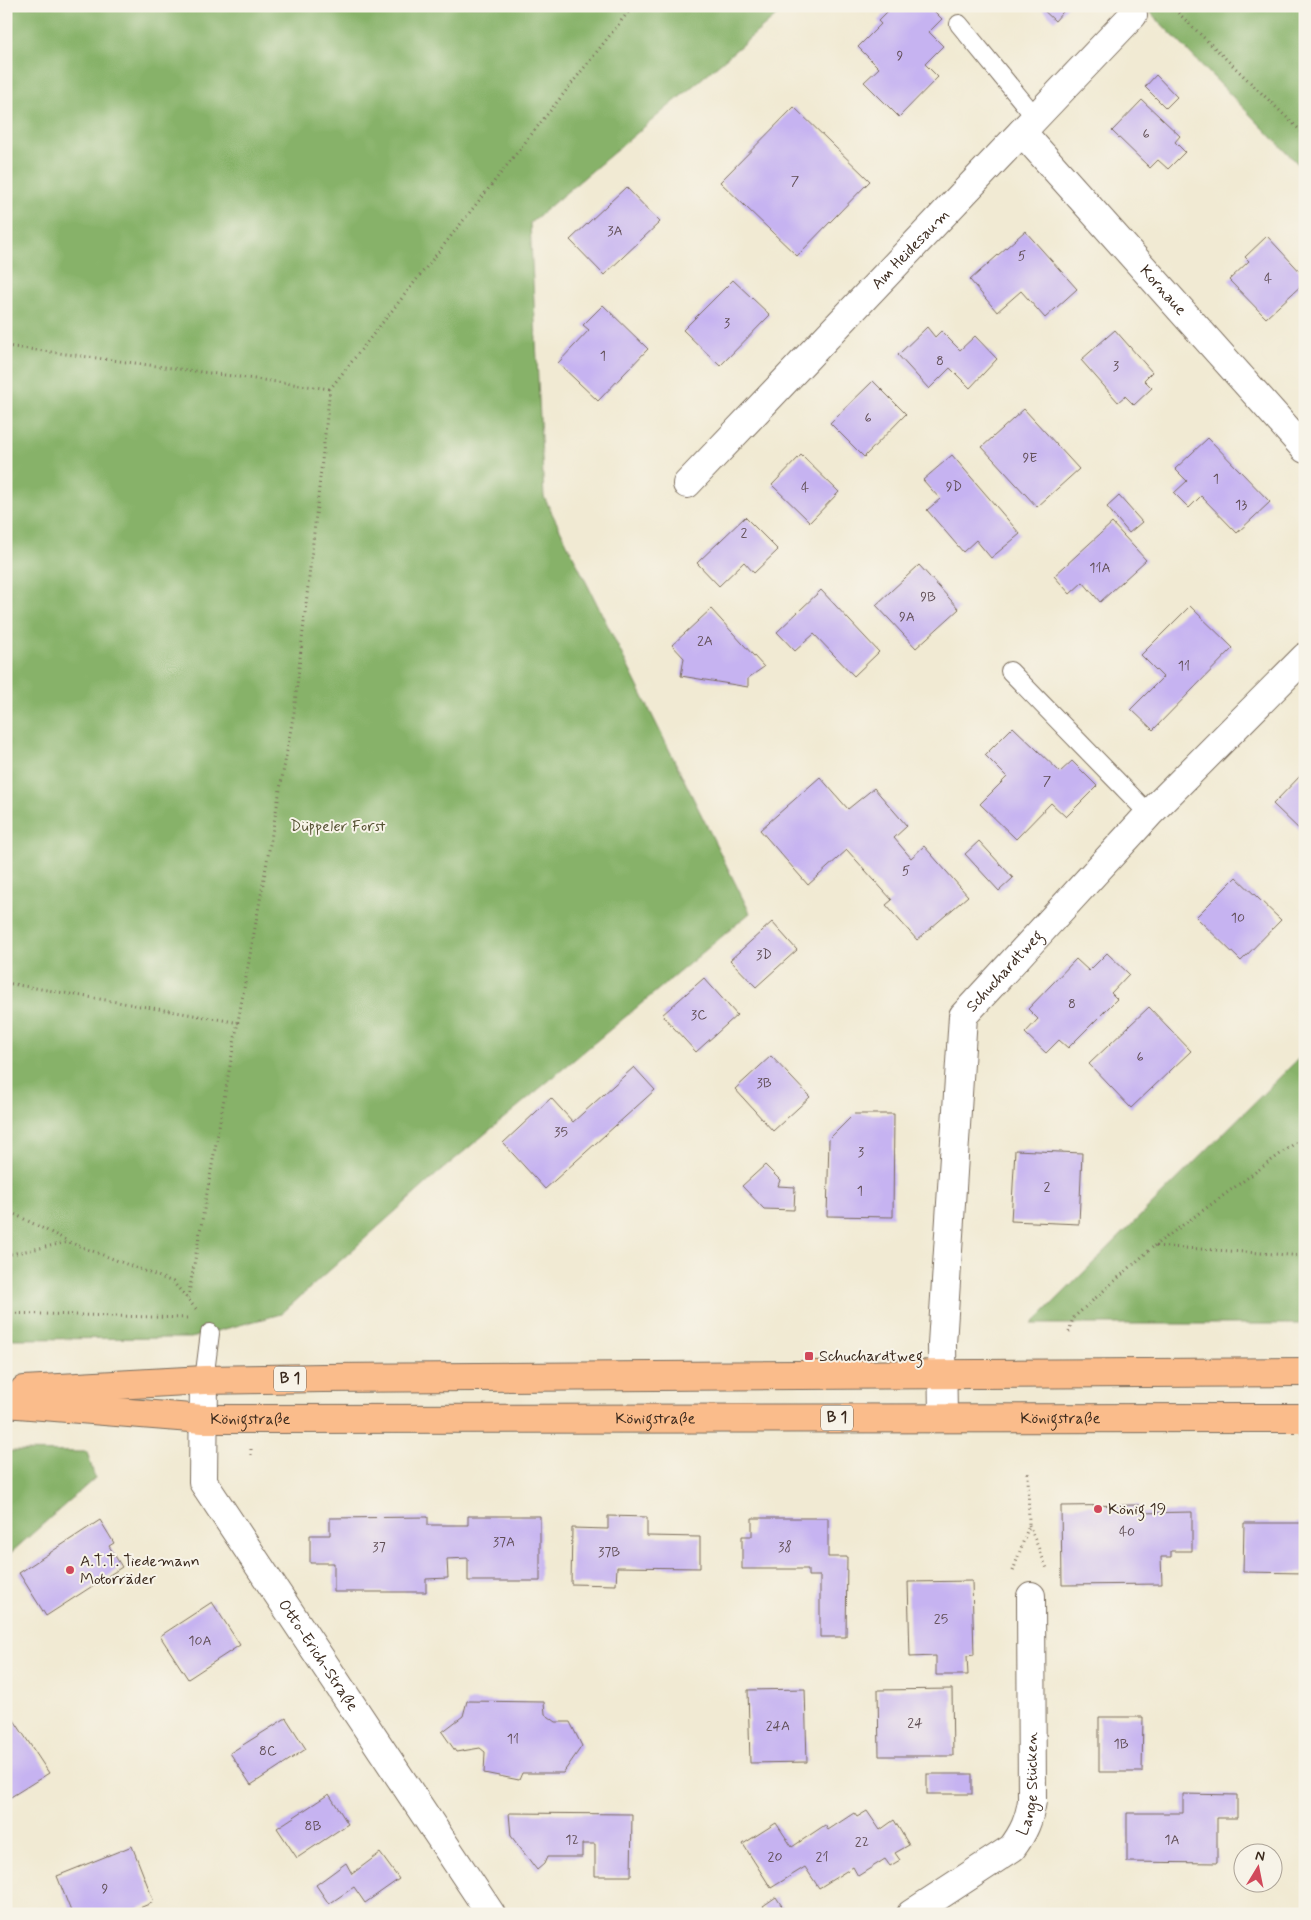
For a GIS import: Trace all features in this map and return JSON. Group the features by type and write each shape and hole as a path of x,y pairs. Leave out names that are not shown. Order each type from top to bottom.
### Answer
{"main road":[{"name":"B 1","path":"6,1391 204,1380 1305,1372"},
{"name":"Königstraße","path":"6,1403 203,1419 1305,1418"}],"street":[{"name":"Am Heidesaum","path":"687,484 1133,15"},
{"name":"Kornaue","path":"1029,125 1305,448"},
{"name":"Schuchardtweg","path":"943,1418 942,1344 963,1016 1149,814 1305,657"},
{"name":"Otto-Erich-Straße","path":"204,1380 203,1482 491,1914"},
{"name":"Lange Stücken","path":"911,1914 1012,1848 1022,1835 1030,1818 1041,1588"}],"lane":[{"path":"959,24 1029,125"},
{"path":"1010,671 1149,814"},
{"path":"204,1380 206,1326"}],"path":[{"path":"188,1298 240,1023 294,712 330,389 633,6"},
{"path":"1172,6 1305,134"},
{"path":"6,346 330,389"},
{"path":"6,982 240,1023"},
{"path":"1069,1332 1073,1318 1154,1246 1305,1136"},
{"path":"6,1210 69,1242 173,1282 188,1298 206,1326"},
{"path":"6,1255 69,1242"},
{"path":"1154,1246 1305,1256"},
{"path":"6,1313 206,1326"},
{"path":"1028,1473 1029,1525 1041,1588"},
{"path":"1012,1571 1029,1525"}],"green space":[{"name":"Düppeler Forst","path":"6,6 788,6 530,223 544,497 750,913 437,1174 281,1314 191,1338 6,1339"},
{"path":"1144,6 1305,6 1305,171"},
{"path":"1305,1052 1305,1324 1032,1324"},
{"path":"6,1451 87,1452 95,1478 6,1557"}],"building":[{"path":"885,6 929,6 942,19 929,32 943,46 925,64 938,77 899,117 864,82 879,68 858,47 881,24 878,21 889,10"},
{"path":"1039,6 1068,6 1055,21"},
{"path":"1156,75 1177,97 1166,108 1145,87"},
{"path":"1142,100 1180,136 1175,142 1185,152 1168,169 1158,160 1150,168 1112,131"},
{"path":"794,107 870,181 797,256 720,182"},
{"path":"626,187 660,222 604,275 570,240"},
{"path":"1025,231 1077,289 1045,318 1021,291 997,312 970,280"},
{"path":"1267,236 1305,277 1305,282 1266,318 1229,280 1249,261 1245,257"},
{"path":"733,280 770,315 720,366 683,330"},
{"path":"603,305 648,349 598,401 558,363 589,330 583,325"},
{"path":"927,327 935,337 941,331 960,350 975,336 997,359 970,388 950,368 929,389 898,355"},
{"path":"1115,330 1152,372 1144,380 1152,388 1134,405 1125,396 1118,402 1081,360"},
{"path":"873,381 906,414 864,457 830,423"},
{"path":"1024,409 1079,469 1037,507 982,447"},
{"path":"1208,438 1270,502 1237,533 1201,496 1189,508 1174,493 1187,481 1175,469"},
{"path":"801,455 839,492 810,522 772,485"},
{"path":"952,455 1020,534 991,558 976,540 963,552 927,510 940,499 923,480"},
{"path":"1119,496 1142,522 1129,533 1107,507"},
{"path":"745,517 778,550 754,573 744,562 719,586 697,563"},
{"path":"1112,523 1146,560 1100,602 1083,582 1070,594 1054,576"},
{"path":"919,565 959,609 916,648 876,605"},
{"path":"821,590 879,652 854,676 814,634 795,651 777,632"},
{"path":"1190,606 1233,648 1153,730 1131,709 1163,677 1141,655"},
{"path":"711,609 764,667 748,678 748,687 681,676 684,658 672,645"},
{"path":"1013,727 1060,772 1072,761 1097,786 1066,817 1051,803 1016,839 980,804 1007,777 985,755"},
{"path":"1305,771 1305,835 1273,804"},
{"path":"820,777 848,809 874,788 907,826 894,838 911,858 924,846 968,896 917,940 886,905 892,900 847,850 808,885 760,830"},
{"path":"979,841 1013,878 999,891 965,854"},
{"path":"1236,877 1281,920 1241,961 1196,917"},
{"path":"772,922 797,950 756,987 730,960"},
{"path":"1107,953 1129,974 1111,993 1117,999 1068,1048 1059,1040 1046,1053 1025,1033 1038,1019 1028,1009 1076,959 1089,971"},
{"path":"704,978 737,1015 696,1052 662,1015"},
{"path":"1149,1007 1191,1051 1131,1108 1089,1064"},
{"path":"771,1056 810,1097 773,1131 735,1089"},
{"path":"634,1067 655,1090 545,1189 503,1143 551,1098 573,1122"},
{"path":"854,1114 894,1114 893,1217 827,1216 829,1139"},
{"path":"1015,1150 1082,1153 1079,1224 1011,1221"},
{"path":"765,1165 780,1180 778,1186 795,1187 794,1210 764,1209 742,1186"},
{"path":"1139,1505 1139,1513 1192,1512 1192,1551 1171,1551 1171,1557 1161,1557 1162,1584 1062,1585 1061,1506"},
{"path":"468,1516 540,1516 540,1581 468,1581 468,1558 447,1559 448,1578 426,1579 426,1592 334,1592 334,1563 310,1563 310,1535 330,1535 330,1518 428,1517 428,1525 468,1525"},
{"path":"608,1516 647,1517 647,1536 700,1537 700,1568 617,1567 616,1585 571,1584 572,1528 608,1529"},
{"path":"752,1518 828,1518 828,1557 847,1557 846,1637 820,1637 820,1576 808,1576 808,1569 742,1569 742,1536 752,1536"},
{"name":"A.T.T. Tiedemann Motorräder","path":"100,1520 114,1543 109,1546 122,1567 46,1616 19,1573"},
{"path":"1244,1523 1305,1523 1305,1573 1243,1572"},
{"path":"972,1581 974,1655 967,1656 968,1675 936,1675 936,1656 910,1657 908,1582"},
{"path":"212,1602 240,1645 188,1679 160,1636"},
{"path":"805,1689 807,1762 750,1763 748,1690"},
{"path":"952,1689 953,1756 879,1756 878,1690"},
{"path":"467,1701 544,1702 545,1714 556,1722 570,1722 582,1746 563,1773 522,1773 519,1780 484,1773 485,1752 480,1748 456,1752 442,1732 463,1716"},
{"path":"6,1708 49,1773 6,1800"},
{"path":"1099,1717 1143,1717 1142,1772 1099,1772"},
{"path":"286,1718 306,1749 251,1785 230,1753"},
{"path":"927,1774 972,1774 972,1794 927,1794"},
{"path":"329,1794 348,1824 297,1858 277,1828"},
{"path":"1183,1794 1237,1795 1237,1818 1217,1818 1217,1863 1127,1862 1127,1813 1183,1813"},
{"path":"867,1811 880,1830 894,1820 909,1845 895,1853 900,1860 890,1866 885,1859 858,1876 853,1867 819,1888 805,1867 771,1888 743,1844 776,1823 792,1847 825,1825 828,1830 854,1813 857,1817"},
{"path":"509,1813 632,1814 631,1876 595,1876 595,1844 582,1844 582,1857 547,1857 544,1864 537,1870 511,1836"},
{"path":"132,1846 154,1902 125,1914 72,1914 57,1876"},
{"path":"380,1853 399,1879 365,1903 354,1887 329,1904 316,1885 346,1863 352,1874"},
{"path":"776,1897 787,1914 768,1914 763,1906"}],"place":[{"name":"Schuchardtweg","path":"809,1356"},
{"name":"König 19","path":"1098,1509"},
{"name":"A.T.T. Tiedemann Motorräder","path":"70,1570"}]}
